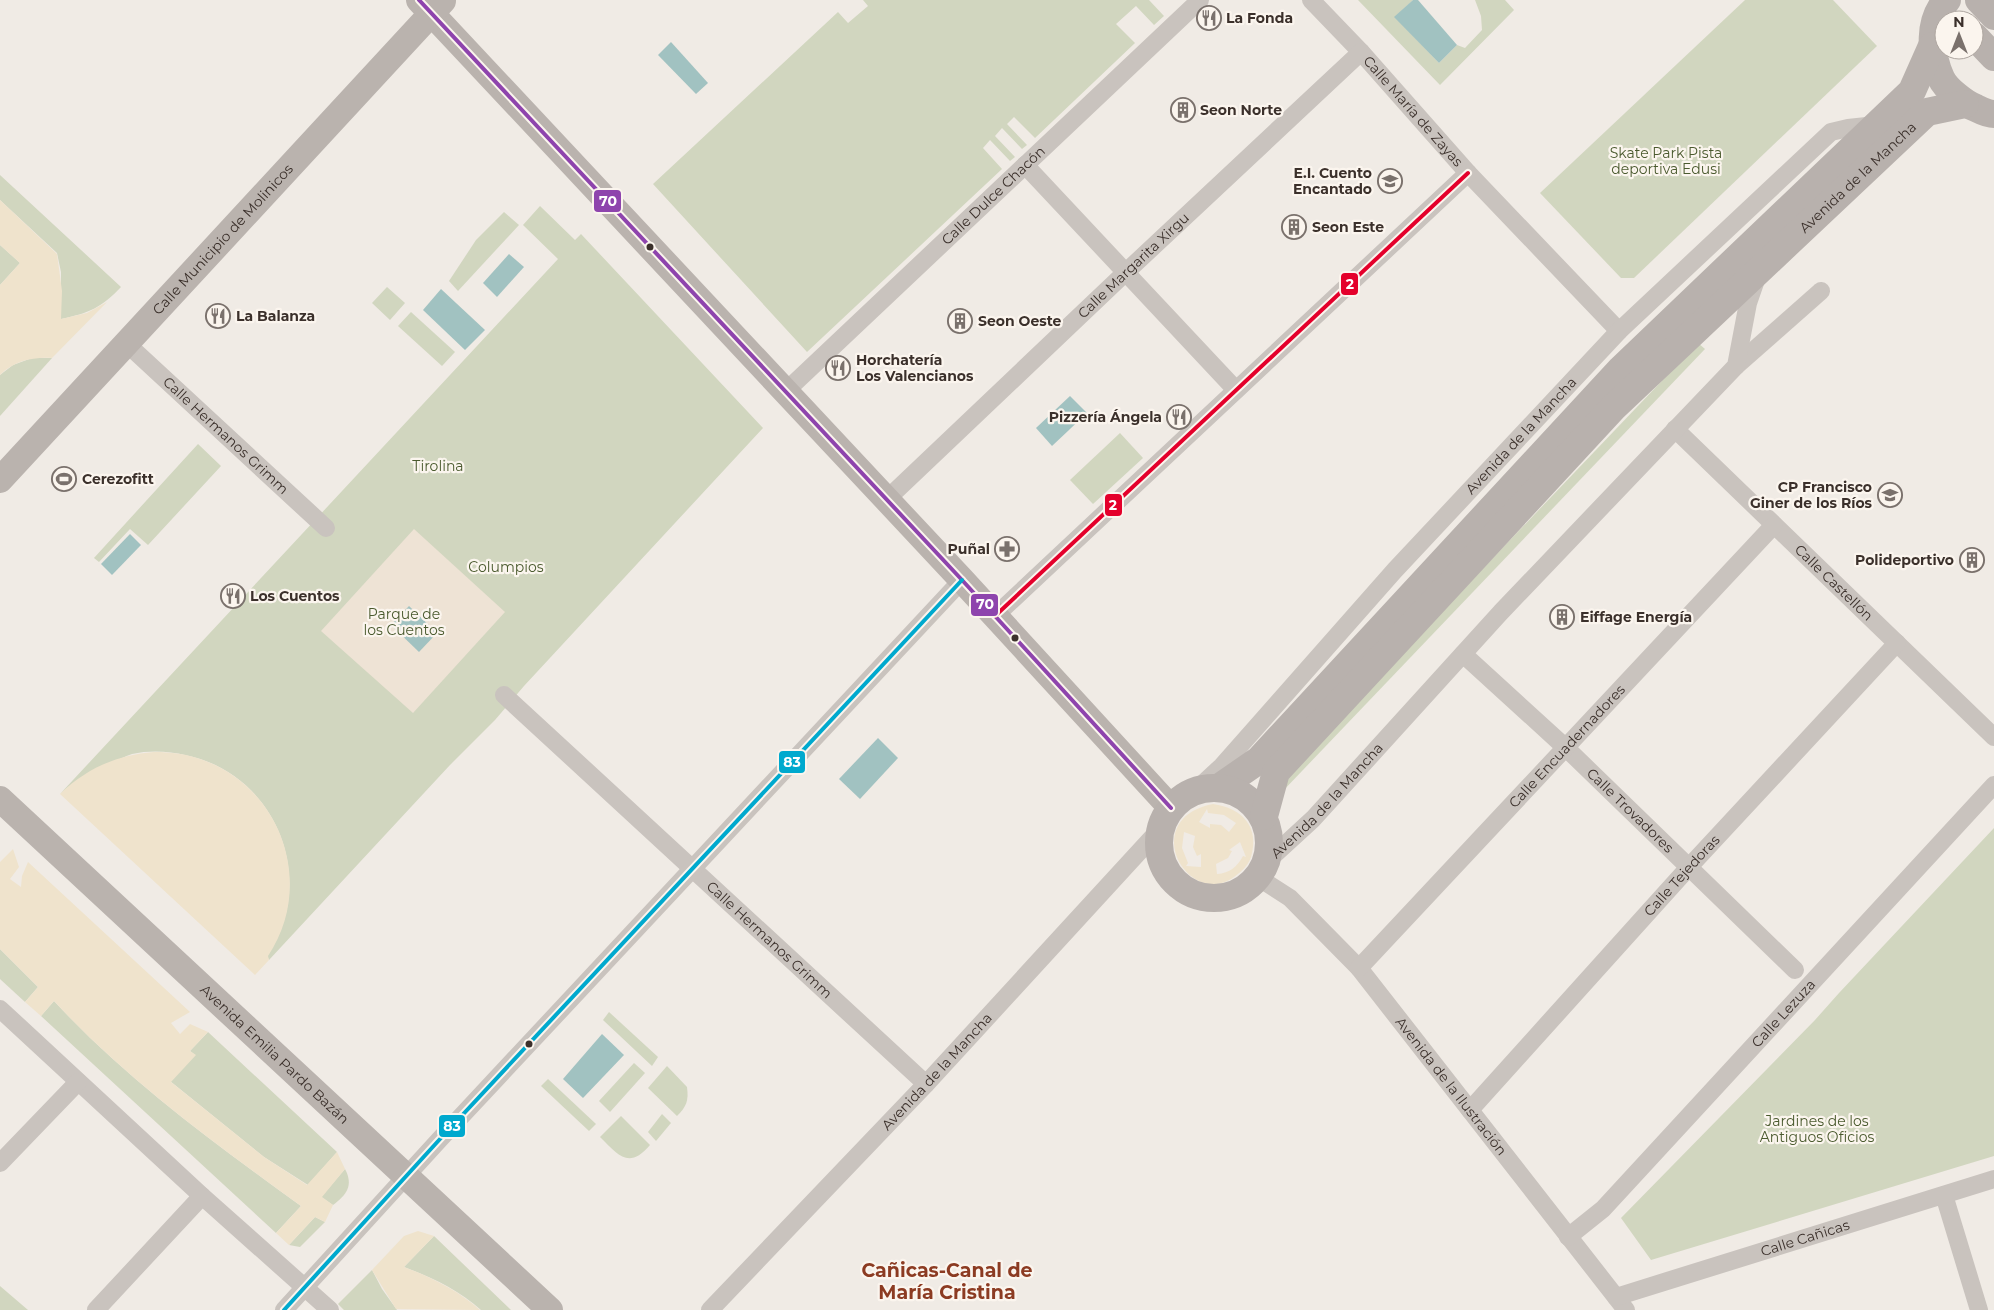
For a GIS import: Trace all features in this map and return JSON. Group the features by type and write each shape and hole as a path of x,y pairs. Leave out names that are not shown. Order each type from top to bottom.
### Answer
{"main road":[{"path":"1979,0 1994,16"},
{"name":"Avenida de la Mancha","path":"1208,788 1259,760 1621,369 1912,91 1932,46 1934,24 1947,6"},
{"name":"Avenida de la Mancha","path":"1932,46 1942,79 1965,104 1994,114"},
{"path":"1984,46 1994,57"},
{"name":"Avenida de la Mancha","path":"1264,816 1276,772 1614,407 1926,112 1965,104"},
{"path":"1208,788 1238,792 1252,802 1264,816 1271,843 1262,871 1247,888 1226,898 1204,898 1183,889 1167,873 1159,852 1165,819 1185,795 1208,788"}],"street":[{"name":"Calle Dulce Chacón","path":"786,391 1200,0"},
{"name":"Calle María de Zayas","path":"1311,0 1361,52 1468,174 1619,331"},
{"path":"431,4 886,500 995,616 1165,819"},
{"name":"Calle Municipio de Molinicos","path":"0,480 431,4"},
{"name":"Calle Margarita Xirgu","path":"886,500 1361,52"},
{"name":"Avenida de la Mancha","path":"1208,788 1222,766 1395,570 1619,331 1815,150 1831,132 1877,125"},
{"path":"1025,165 1236,390"},
{"path":"995,616 1468,174"},
{"name":"Avenida de la Mancha","path":"1736,366 1748,303 1760,269"},
{"name":"Avenida de la Mancha","path":"1262,871 1314,819 1463,654 1675,429 1736,366 1821,291"},
{"name":"Calle Hermanos Grimm","path":"126,343 326,528"},
{"name":"Calle Castellón","path":"1675,429 1994,737"},
{"name":"Calle Encuadernadores","path":"1359,968 1774,525"},
{"path":"284,1310 406,1175 962,580"},
{"name":"Calle Tejedoras","path":"1470,1110 1689,867 1897,643"},
{"name":"Calle Trovadores","path":"1463,654 1566,748 1795,970"},
{"name":"Calle Hermanos Grimm","path":"504,694 926,1084"},
{"name":"Calle Lezuza","path":"1568,1237 1603,1209 1994,785"},
{"name":"Avenida Emilia Pardo Bazán","path":"0,799 550,1310"},
{"name":"Avenida de la Mancha","path":"710,1310 926,1084 1165,819"},
{"name":"Avenida de la Ilustración","path":"1262,871 1359,968 1621,1303"},
{"path":"0,1009 202,1196 330,1310"},
{"path":"0,1163 78,1082"},
{"name":"Calle Cañicas","path":"1621,1303 1994,1180"},
{"path":"1944,1195 1979,1310"},
{"path":"96,1310 202,1196"}],"green space":[{"path":"863,0 1149,0 1164,16 1154,25 1136,6 1116,24 1135,43 1035,138 1014,117 1007,124 1027,145 1022,149 1002,128 995,136 1015,157 1010,161 990,140 983,148 1002,169 807,352 653,184 838,12 848,23 868,6"},
{"path":"1358,0 1413,0 1395,17 1439,63 1457,45 1465,48 1482,30 1481,16 1475,0 1505,0 1514,10 1440,85"},
{"name":"Skate Park Pista deportiva Edusi","path":"1745,0 1833,0 1877,46 1634,278 1621,278 1540,193"},
{"path":"0,175 121,287 94,309 61,319 61,272 57,253 0,200"},
{"name":"Parque de los Cuentos","path":"540,206 575,240 581,234 763,428 524,686 495,720 450,765 269,960 267,956 282,926 289,895 288,864 280,834 265,806 244,783 217,766 185,755 152,752 132,754 124,757 80,780 60,794 558,259 523,225"},
{"path":"504,212 519,225 458,291 449,281 476,240"},
{"path":"0,245 20,263 0,285"},
{"path":"387,287 405,303 390,320 372,303"},
{"path":"411,312 455,352 442,366 398,326"},
{"path":"1698,343 1705,349 1281,793 1286,778"},
{"path":"32,358 52,358 0,416 0,375 13,365"},
{"path":"1120,433 1143,458 1093,504 1070,480"},
{"path":"198,444 221,466 148,545 130,529 99,562 94,558"},
{"name":"Jardines de los Antiguos Oficios","path":"1994,828 1994,1156 1651,1260 1621,1218 1815,1020"},
{"path":"0,949 38,987 25,1002 0,979"},
{"path":"54,1001 111,1058 172,1110 301,1206 276,1233 41,1016"},
{"path":"609,1012 658,1057 652,1066 603,1020"},
{"path":"208,1032 337,1152 308,1185 264,1157 170,1081 195,1055 190,1051"},
{"path":"634,1063 645,1073 610,1112 599,1101"},
{"path":"667,1066 687,1087 688,1096 686,1103 683,1110 677,1116 648,1088"},
{"path":"548,1079 596,1124 589,1131 541,1086"},
{"path":"662,1114 671,1123 656,1141 648,1132"},
{"path":"621,1116 650,1145 643,1153 636,1157 624,1157 618,1154 600,1137"},
{"path":"345,1169 349,1185 342,1198 333,1205 321,1197"},
{"path":"315,1217 325,1222 300,1247 289,1245"},
{"path":"434,1236 511,1310 481,1310 463,1296 444,1285 404,1267"},
{"path":"372,1270 382,1289 397,1310 344,1310 338,1304"},
{"path":"0,1286 28,1310 0,1310"}],"sand":[{"path":"0,200 57,254 62,291 61,319 87,313 107,302 52,358 37,358 17,363 0,375 0,285 20,263 0,245"},
{"path":"167,752 197,758 231,774 254,793 271,816 283,843 289,871 289,900 282,929 268,956 269,960 255,975 60,794 81,777 103,764 128,756"},
{"path":"1213,804 1223,806 1240,815 1251,828 1253,846 1251,857 1244,868 1234,877 1217,884 1201,882 1187,872 1178,858 1174,842 1178,826 1190,813","holes":["1207,809 1208,813 1224,815 1236,823 1229,832 1221,825 1210,824 1210,828 1199,822","1184,832 1195,836 1193,847 1197,856 1201,854 1201,867 1186,866 1188,863 1182,848","1240,842 1246,857 1243,856 1236,866 1229,871 1217,874 1216,864 1228,858 1232,851 1229,850"]},
{"path":"13,849 19,867 10,879 21,887 22,876 28,862 190,1012 171,1023 180,1034 190,1024 208,1032 190,1051 196,1055 171,1082 264,1157 307,1185 337,1152 345,1169 322,1197 333,1205 325,1222 315,1217 289,1245 276,1233 301,1206 172,1110 111,1058 54,1001 41,1016 25,1002 38,987 0,949 0,862"},
{"path":"418,1231 434,1236 404,1267 444,1285 480,1310 396,1309 372,1270 404,1236"}],"shaded area":[{"name":"Parque de los Cuentos","path":"414,529 505,612 413,713 321,631"}],"water":[{"path":"1413,0 1418,0 1457,45 1439,63 1394,17"},
{"path":"671,42 708,83 696,94 658,55"},
{"path":"509,254 524,267 497,297 483,283"},
{"path":"441,289 485,330 465,350 423,310"},
{"path":"1070,396 1087,413 1052,446 1036,428"},
{"path":"130,534 141,545 112,575 101,564"},
{"path":"409,606 437,633 419,652 391,625"},
{"path":"878,738 898,758 860,799 839,779"},
{"path":"602,1034 624,1055 583,1098 563,1079"}],"transit line":[{"name":"70","path":"419,0 962,580 1171,808"},
{"name":"2","path":"995,616 1468,173"},
{"name":"83","path":"284,1310 440,1139 962,580"}],"place":[{"name":"La Fonda","path":"1209,18"},
{"name":"Seon Norte","path":"1183,110"},
{"name":"E.I. Cuento Encantado","path":"1390,181"},
{"name":"Seon Este","path":"1294,227"},
{"name":"La Balanza","path":"218,316"},
{"name":"Seon Oeste","path":"960,321"},
{"name":"Horchatería Los Valencianos","path":"838,368"},
{"name":"Pizzería Ángela","path":"1179,417"},
{"name":"Cerezofitt","path":"64,479"},
{"name":"CP Francisco Giner de los Ríos","path":"1890,495"},
{"name":"Puñal","path":"1007,549"},
{"name":"Polideportivo","path":"1972,560"},
{"name":"Los Cuentos","path":"233,596"},
{"name":"Eiffage Energía","path":"1562,617"}],"district":[{"name":"Cañicas-Canal de María Cristina","path":"947,1281"}],"park label":[{"name":"Tirolina","path":"438,466"},
{"name":"Columpios","path":"506,567"}]}
